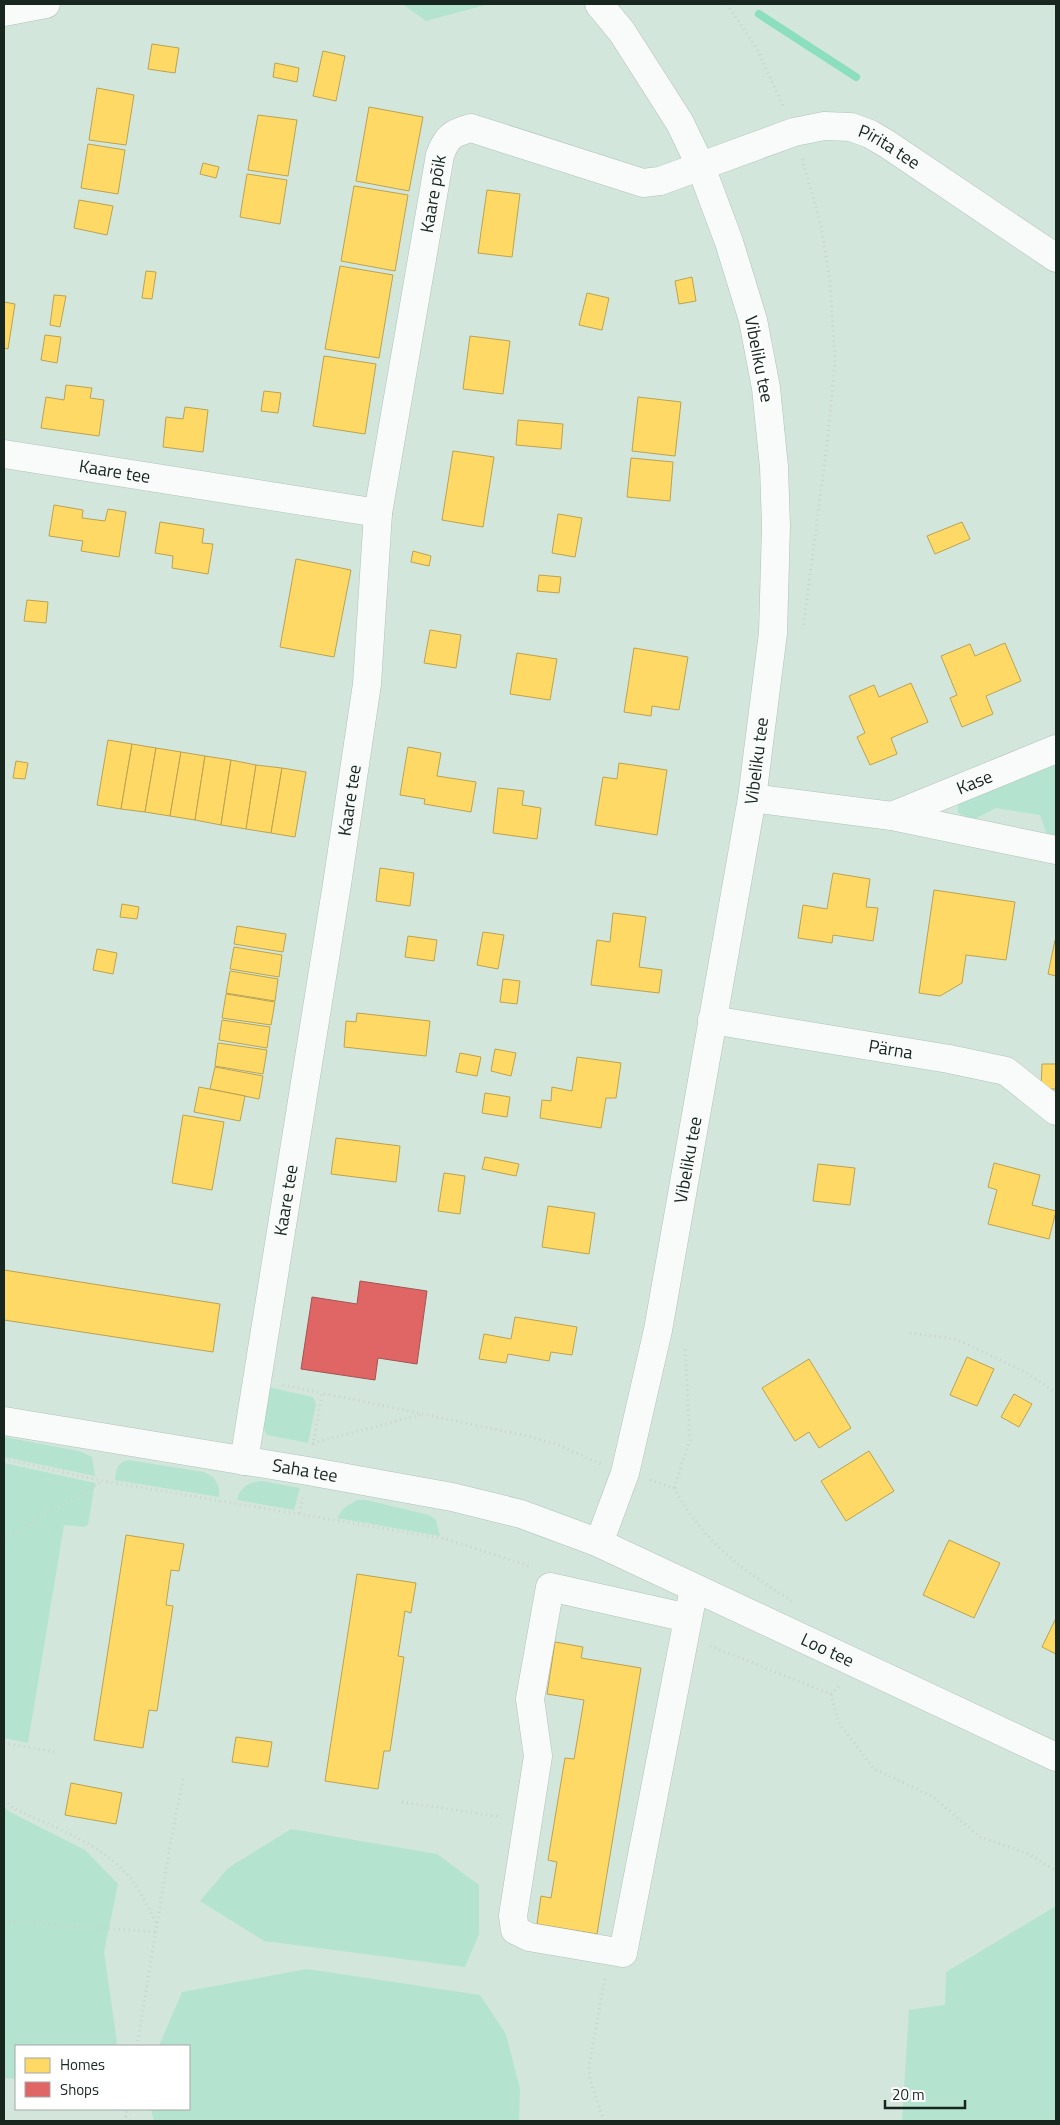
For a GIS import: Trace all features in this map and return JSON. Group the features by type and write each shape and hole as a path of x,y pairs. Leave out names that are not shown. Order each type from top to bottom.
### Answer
{"street":[{"path":"4,12 46,4"},
{"name":"Vibeliku tee","path":"599,4 622,32 680,123 701,167 729,242 752,320 766,388 774,466 776,526 773,633 752,798 658,1330 625,1472 599,1543"},
{"name":"Pirita tee","path":"701,167 794,132 824,126 851,127 870,134 887,144 1056,258"},
{"name":"Kaare põik","path":"378,513 440,155 445,142 455,133 472,128 643,183 660,181 701,167"},
{"name":"Kaare tee","path":"4,454 378,513 367,684 336,894 244,1461"},
{"name":"Kase","path":"892,816 1056,749"},
{"name":"Kase","path":"752,798 892,816 1056,850"},
{"name":"Pärna","path":"712,1020 948,1059 1006,1071 1056,1111"},
{"name":"Saha tee","path":"4,1421 308,1471 477,1504 520,1514 599,1543"},
{"name":"Loo tee","path":"599,1543 1056,1757"},
{"path":"689,1629 550,1587 530,1699 538,1756 512,1916 514,1930 529,1937 623,1953 689,1629 694,1588"}],"path":[{"path":"910,1333 956,1338 1027,1373 1056,1393"},
{"path":"257,1379 556,1444 604,1465"},
{"path":"308,1471 322,1393"},
{"path":"313,1443 424,1414"},
{"path":"674,1488 690,1440"},
{"path":"4,1459 103,1481 446,1539 539,1569"},
{"path":"646,1478 674,1488 709,1539 746,1571 799,1604"},
{"path":"4,1539 103,1481"},
{"path":"689,1629 831,1694"},
{"path":"831,1694 847,1678 854,1662"},
{"path":"831,1694 838,1722 874,1768 932,1796 980,1837 1029,1854 1056,1872"},
{"path":"4,1743 56,1752"},
{"path":"137,2045 156,1925 184,1776"},
{"path":"4,1800 13,1808 92,1846 124,1871 143,1897 156,1925"},
{"path":"402,1802 528,1821"},
{"path":"4,1921 156,1932"},
{"path":"604,2121 590,2080 589,2065 608,1960 623,1953"},
{"path":"122,2121 126,2116 127,2110"},
{"path":"126,2116 130,2121"}],"green space":[{"path":"402,4 489,4 426,21"},
{"path":"1056,755 1056,837 1047,835 1040,815 996,808 973,820 958,813 958,797"},
{"path":"268,1387 313,1397 316,1404 308,1443 267,1435 263,1427"},
{"path":"4,1437 79,1451 92,1457 95,1476 4,1457"},
{"path":"128,1460 204,1472 216,1482 219,1488 219,1497 115,1480 118,1467 121,1463"},
{"path":"4,1463 95,1483 88,1525 84,1527 64,1525 28,1743 4,1738"},
{"path":"262,1481 300,1488 294,1510 237,1500 238,1495 246,1486"},
{"path":"357,1500 366,1500 429,1515 436,1520 440,1536 337,1518 344,1508"},
{"path":"4,1807 10,1812 85,1850 118,1884 104,1952 116,2045 15,2045 15,2079 4,2078"},
{"path":"291,1829 437,1854 479,1885 479,1934 465,1967 264,1941 200,1901 228,1868"},
{"path":"1056,1906 1056,2121 902,2121 909,2010 945,2005 946,1972"},
{"path":"307,1969 480,1995 506,2034 520,2089 519,2121 154,2121 151,2110 190,2110 190,2045 159,2045 182,1992"}],"building: Homes":[{"path":"152,44 179,48 175,73 148,69"},
{"path":"323,51 345,56 336,101 313,96"},
{"path":"275,63 299,68 297,82 273,77"},
{"path":"97,88 134,95 126,145 89,140"},
{"path":"369,107 423,117 409,191 356,181"},
{"path":"258,115 297,120 288,176 248,170"},
{"path":"88,144 125,150 118,194 81,188"},
{"path":"203,163 219,167 216,178 200,174"},
{"path":"247,174 287,180 280,224 240,217"},
{"path":"354,186 408,195 395,271 341,261"},
{"path":"487,190 520,194 512,257 478,253"},
{"path":"79,200 113,206 107,235 74,228"},
{"path":"340,266 393,275 379,358 325,349"},
{"path":"146,271 156,272 152,299 142,298"},
{"path":"692,277 696,301 679,304 675,281"},
{"path":"587,293 609,298 602,330 579,325"},
{"path":"54,295 66,296 60,327 50,325"},
{"path":"4,302 15,304 8,349 4,348"},
{"path":"45,335 61,337 57,363 41,360"},
{"path":"470,336 510,341 503,394 463,389"},
{"path":"324,356 376,364 365,434 313,426"},
{"path":"66,385 92,388 90,398 104,400 99,436 41,428 46,397 64,400"},
{"path":"264,391 281,393 278,413 261,411"},
{"path":"638,397 681,402 675,456 632,451"},
{"path":"185,407 208,410 203,452 163,447 166,417 183,419"},
{"path":"518,420 563,424 561,449 516,445"},
{"path":"453,451 494,457 483,527 442,520"},
{"path":"631,458 673,462 670,501 627,497"},
{"path":"54,505 83,510 82,518 105,521 108,509 126,512 119,557 81,551 83,541 49,536"},
{"path":"558,514 582,518 575,557 552,553"},
{"path":"160,522 204,529 202,543 213,544 208,574 172,568 173,556 155,553"},
{"path":"962,522 970,539 935,554 927,536"},
{"path":"413,551 431,556 429,566 411,562"},
{"path":"296,559 351,570 334,657 280,647"},
{"path":"539,575 561,577 559,593 537,591"},
{"path":"27,600 48,602 46,623 24,621"},
{"path":"430,630 461,635 456,668 424,663"},
{"path":"1005,643 1021,681 986,696 993,714 962,727 950,698 957,695 941,656 970,644 975,656"},
{"path":"634,648 688,657 679,710 652,706 651,716 624,712"},
{"path":"517,653 557,659 550,700 510,694"},
{"path":"911,683 928,722 891,738 897,754 870,765 857,737 865,733 849,696 874,685 879,697"},
{"path":"108,740 132,744 121,809 97,805"},
{"path":"132,744 156,748 145,812 121,809"},
{"path":"408,747 441,753 437,776 476,782 471,812 424,804 425,799 400,795"},
{"path":"156,748 181,752 170,816 145,812"},
{"path":"181,752 205,756 195,820 170,816"},
{"path":"205,756 231,760 221,825 195,820"},
{"path":"231,760 256,765 246,829 221,825"},
{"path":"16,761 28,763 25,779 13,778"},
{"path":"619,763 667,770 657,835 595,825 603,777 617,779"},
{"path":"256,765 282,768 271,833 246,829"},
{"path":"282,768 306,772 295,837 271,833"},
{"path":"498,788 524,791 522,805 541,808 537,839 493,833"},
{"path":"380,868 414,873 410,906 376,901"},
{"path":"833,873 870,879 866,907 878,908 873,941 833,935 832,943 798,938 803,905 827,909"},
{"path":"934,890 1015,902 1006,960 966,955 962,983 940,996 919,993"},
{"path":"122,904 139,907 137,919 120,917"},
{"path":"613,913 646,917 639,967 662,970 659,993 591,985 597,940 610,942"},
{"path":"237,926 286,934 283,952 234,944"},
{"path":"483,932 504,935 498,969 477,965"},
{"path":"408,936 437,940 434,961 405,957"},
{"path":"1056,940 1056,976 1048,974"},
{"path":"234,947 282,955 279,977 230,969"},
{"path":"97,949 117,953 113,974 93,970"},
{"path":"230,971 278,979 275,1001 226,993"},
{"path":"503,979 520,981 517,1004 500,1002"},
{"path":"226,994 275,1002 271,1025 222,1018"},
{"path":"357,1013 430,1021 426,1056 344,1047 346,1021 356,1022"},
{"path":"222,1020 270,1027 267,1048 219,1040"},
{"path":"218,1043 267,1050 263,1074 215,1066"},
{"path":"495,1049 516,1053 511,1076 491,1071"},
{"path":"460,1053 481,1057 477,1076 456,1072"},
{"path":"577,1057 621,1063 616,1098 606,1098 601,1128 540,1118 542,1100 551,1101 552,1087 572,1091"},
{"path":"1042,1064 1056,1064 1056,1089 1041,1089"},
{"path":"215,1067 263,1076 259,1099 210,1089"},
{"path":"199,1087 245,1096 240,1121 194,1112"},
{"path":"485,1093 510,1097 507,1117 482,1113"},
{"path":"183,1115 224,1122 212,1190 172,1183"},
{"path":"336,1138 400,1146 396,1182 331,1174"},
{"path":"485,1157 519,1164 516,1176 482,1169"},
{"path":"994,1163 1040,1175 1032,1205 1056,1211 1049,1239 988,1224 997,1190 988,1187"},
{"path":"818,1164 855,1168 850,1205 813,1201"},
{"path":"444,1173 465,1176 460,1214 438,1211"},
{"path":"548,1206 595,1213 589,1254 542,1247"},
{"path":"4,1270 220,1304 213,1352 4,1320"},
{"path":"515,1317 577,1327 572,1355 551,1352 549,1361 508,1354 506,1363 479,1359 484,1334 511,1339"},
{"path":"967,1357 994,1369 977,1406 950,1395"},
{"path":"809,1359 851,1428 819,1448 809,1432 795,1441 762,1388"},
{"path":"1014,1394 1032,1404 1019,1427 1001,1417"},
{"path":"869,1451 894,1491 846,1521 821,1481"},
{"path":"126,1535 184,1544 179,1571 171,1570 166,1605 173,1606 157,1711 149,1710 143,1748 94,1740"},
{"path":"949,1540 1000,1563 974,1618 923,1595"},
{"path":"357,1574 416,1583 411,1613 405,1611 398,1656 404,1657 390,1751 384,1751 378,1789 325,1781"},
{"path":"1056,1618 1056,1654 1042,1647"},
{"path":"555,1642 583,1647 581,1658 641,1668 597,1934 537,1924 541,1896 551,1898 557,1862 548,1860 565,1758 574,1759 584,1700 547,1694"},
{"path":"236,1737 272,1742 268,1767 232,1762"},
{"path":"71,1783 122,1793 116,1824 65,1815"}],"building: Shops":[{"path":"360,1281 427,1291 417,1364 378,1358 375,1380 301,1369 312,1297 357,1304"}],"waterway":[{"path":"759,14 856,77"}]}
